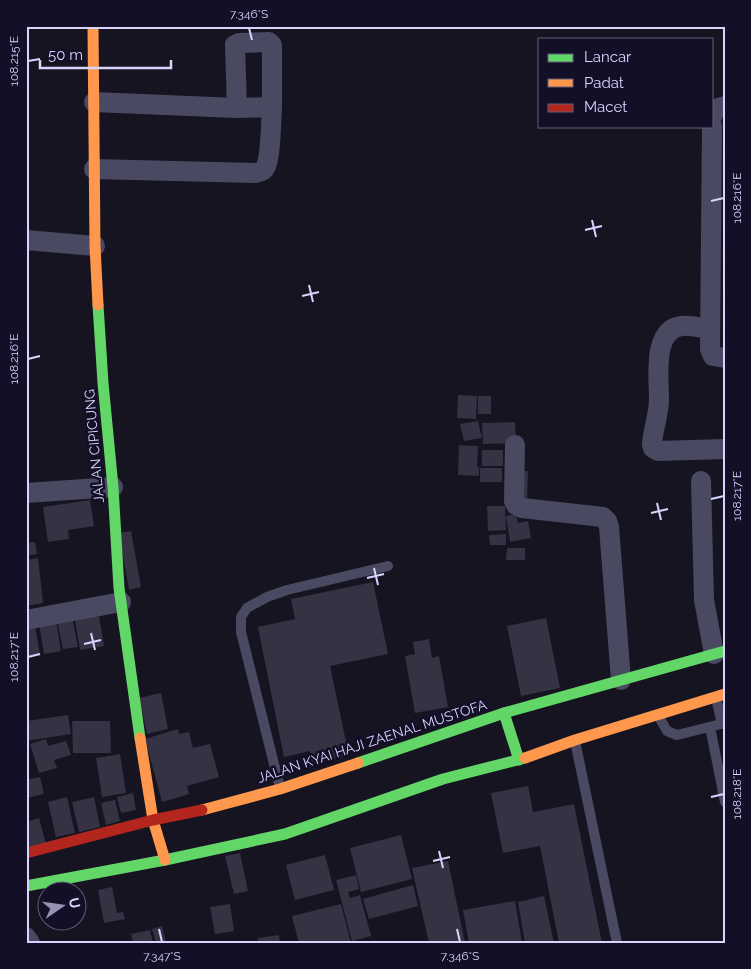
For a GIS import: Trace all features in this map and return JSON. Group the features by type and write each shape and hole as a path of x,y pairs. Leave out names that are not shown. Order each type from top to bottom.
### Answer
{"main road":[{"name":"JALAN CIPICUNG","path":"93,26 95,246 103,383 121,602 132,689 153,820 166,860"},
{"name":"JALAN KYAI HAJI ZAENAL MUSTOFA","path":"26,853 280,789 504,713 719,652"},
{"path":"26,886 166,860 284,834 443,780 519,760 575,740 657,715 689,719 720,695"},
{"path":"504,713 519,760"}],"street":[{"path":"94,169 262,172 268,161 272,107 272,45 269,42 239,43 235,45 237,108"},
{"path":"94,102 237,108 272,107"},
{"path":"714,112 715,109 725,106"},
{"path":"712,128 710,349 713,356 725,358"},
{"path":"26,240 95,246"},
{"path":"709,329 683,326 672,329 663,338 658,373 659,404 652,444 653,448 658,451 725,449"},
{"path":"515,445 514,501 516,505 522,508 603,517 607,521 621,680"},
{"path":"701,481 704,600 719,652"},
{"path":"26,493 113,487"},
{"path":"26,620 121,602"},
{"path":"26,937 30,943"}],"lane":[{"path":"280,789 240,632 241,617 247,608 267,597 287,590 388,566"},
{"path":"657,715 667,731 677,735 689,719 710,727 723,723 720,695"},
{"path":"710,727 725,802"},
{"path":"575,740 618,943"}],"building":[{"path":"458,395 477,396 476,419 457,418"},
{"path":"478,396 491,396 491,414 478,414"},
{"path":"478,421 482,438 464,441 460,424"},
{"path":"515,422 516,443 483,444 482,423"},
{"path":"459,445 478,446 477,467 479,467 479,476 458,475"},
{"path":"482,450 503,450 503,466 482,466"},
{"path":"480,468 502,468 502,482 480,482"},
{"path":"518,471 528,471 527,500 518,500"},
{"path":"90,500 94,526 68,530 69,539 48,542 43,507"},
{"path":"487,506 505,506 506,530 488,531"},
{"path":"516,514 518,523 528,521 531,538 510,542 506,516"},
{"path":"131,531 141,587 129,590 119,533"},
{"path":"506,534 506,545 490,545 489,535"},
{"path":"35,542 37,554 26,556 26,543"},
{"path":"507,548 525,548 525,560 506,560"},
{"path":"38,558 43,603 26,606 26,560"},
{"path":"373,582 388,654 330,666 349,756 312,764 310,751 284,757 258,627 295,619 291,599"},
{"path":"72,616 78,647 63,649 57,619"},
{"path":"99,616 104,646 80,650 75,620"},
{"path":"546,618 560,688 521,696 507,626"},
{"path":"56,620 61,651 44,654 39,623"},
{"path":"34,621 40,654 26,657 26,622"},
{"path":"429,639 432,658 439,656 448,707 415,713 405,656 415,654 413,642"},
{"path":"161,693 168,729 147,734 139,698"},
{"path":"68,715 71,734 26,741 26,721"},
{"path":"72,721 110,721 111,753 73,753"},
{"path":"178,729 179,734 189,732 193,748 210,744 219,777 187,786 189,794 162,802 145,739"},
{"path":"46,739 48,746 66,741 71,755 54,760 57,768 39,773 30,744"},
{"path":"120,754 126,793 102,797 96,758"},
{"path":"40,777 44,794 26,798 26,780"},
{"path":"528,786 533,812 574,804 602,943 559,943 540,846 503,853 491,793"},
{"path":"133,793 136,810 121,813 117,797"},
{"path":"67,797 75,833 56,837 48,802"},
{"path":"94,797 100,827 79,832 72,802"},
{"path":"115,800 120,821 106,825 101,803"},
{"path":"39,818 46,844 26,850 26,822"},
{"path":"401,835 412,879 361,892 350,848"},
{"path":"240,853 248,891 234,894 225,856"},
{"path":"325,855 334,890 295,900 286,865"},
{"path":"448,861 465,943 429,943 412,868"},
{"path":"356,875 359,889 348,892 350,898 360,895 371,936 352,941 336,880"},
{"path":"413,885 418,906 369,919 363,899"},
{"path":"112,887 117,913 123,912 125,919 104,923 98,890"},
{"path":"544,896 554,943 525,943 518,902"},
{"path":"515,901 522,943 469,943 463,910"},
{"path":"230,904 234,931 215,934 210,907"},
{"path":"341,904 351,943 299,943 292,916"},
{"path":"162,926 166,943 156,943 152,929"},
{"path":"150,930 153,943 133,943 131,934"},
{"path":"279,935 280,943 258,943 258,938"}],"traffic: fast":[{"path":"98,305 119,588 140,738"},
{"path":"358,763 504,713 725,651"},
{"path":"504,713 519,760"},
{"path":"26,886 165,860 285,834 443,779 525,758"}],"traffic: slow":[{"path":"93,26 95,246 98,305"},
{"path":"525,758 575,740 725,694"},
{"path":"140,738 153,820 165,860"},
{"path":"202,810 280,789 358,763"}],"traffic: jam":[{"path":"26,853 153,820 202,810"}]}
